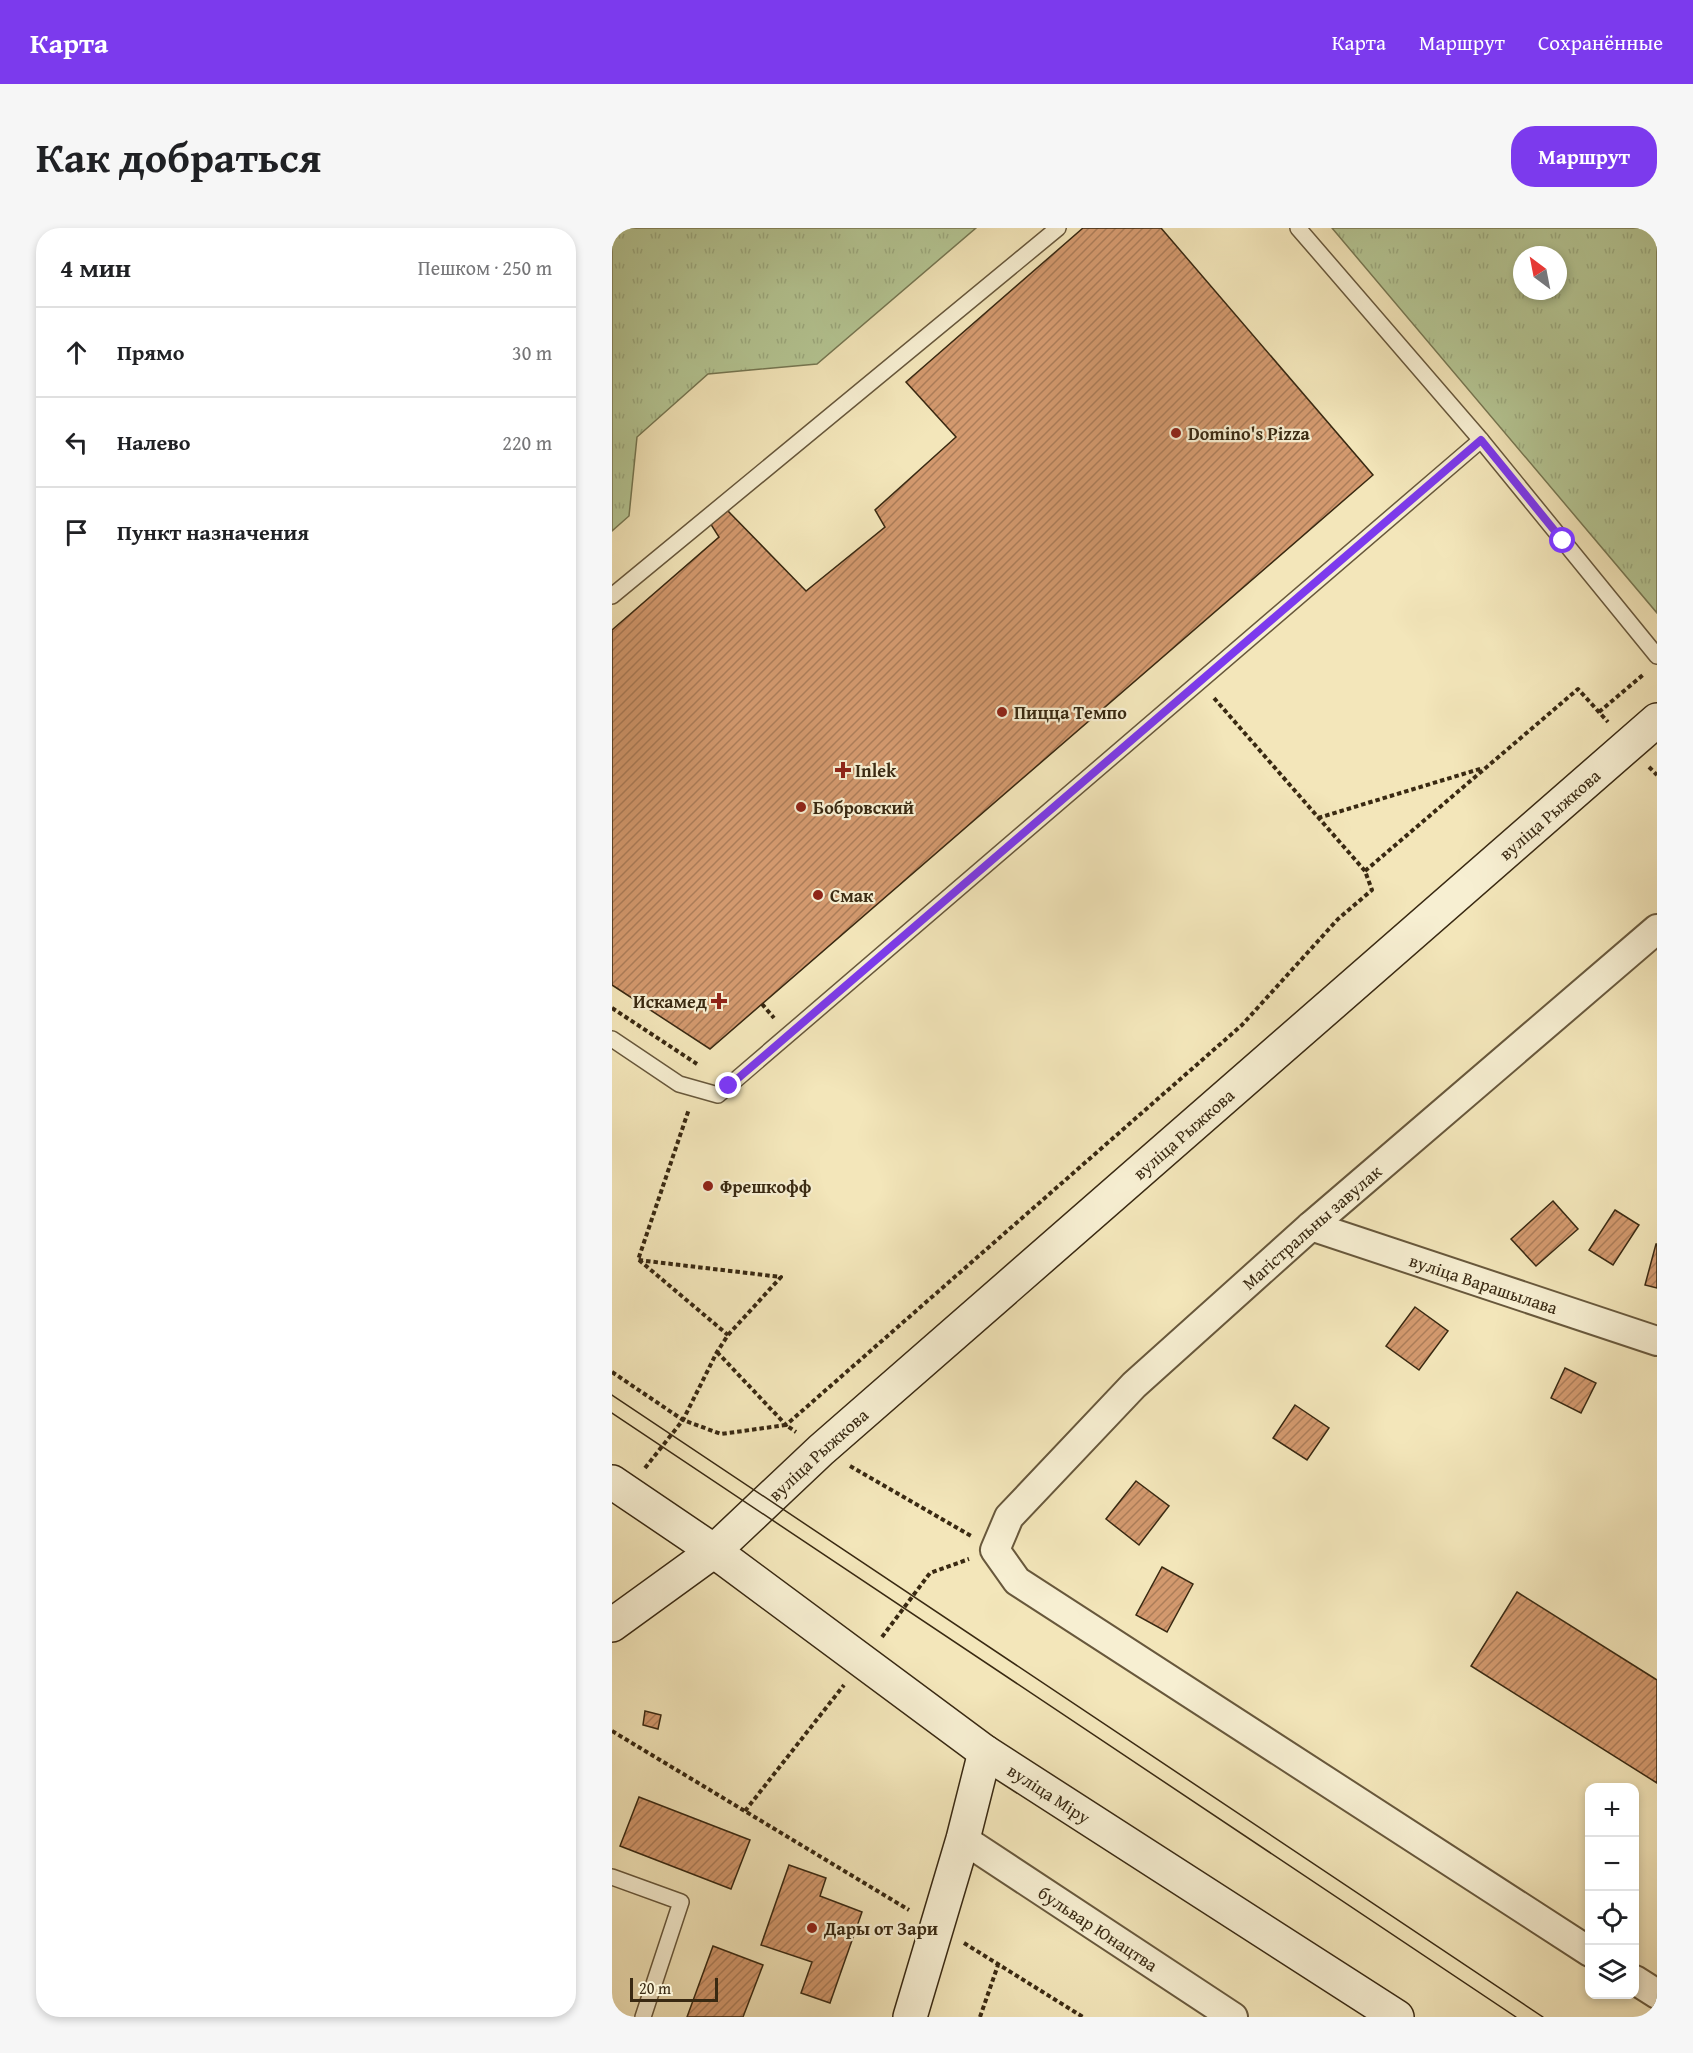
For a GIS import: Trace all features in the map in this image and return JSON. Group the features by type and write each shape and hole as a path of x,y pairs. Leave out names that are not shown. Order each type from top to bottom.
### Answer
{"main road":[{"name":"вуліца Рыжкова","path":"615,1618 714,1551 821,1450 1657,720"},
{"name":"вуліца Міру","path":"619,1487 714,1551 984,1752 1397,2017"},
{"path":"910,2017 963,1839 984,1752"}],"street":[{"name":"Магістральны завулак","path":"1585,1949 1017,1581 995,1550 1009,1517 1134,1385 1311,1226 1657,929"},
{"name":"вуліца Варашылава","path":"1311,1226 1657,1341"},
{"name":"бульвар Юнацтва","path":"963,1839 1233,2017"},
{"path":"1639,1983 1657,1994"}],"lane":[{"path":"612,596 1058,228"},
{"path":"1298,228 1481,440 1657,656"},
{"path":"612,1039 679,1084 718,1095 1481,440"},
{"path":"612,1877 681,1902 643,2017"}],"path":[{"path":"1599,712 1648,670"},
{"path":"1365,871 1578,689 1657,776"},
{"path":"717,1352 786,1425 1242,1024 1338,919 1372,890 1365,871 1316,816 1487,767"},
{"path":"762,1004 774,1017"},
{"path":"638,1260 696,1089"},
{"path":"619,1487 683,1420 728,1335 781,1277 638,1260"},
{"path":"638,1260 728,1335"},
{"path":"612,1372 683,1420"},
{"path":"612,1731 937,1926 1083,2017"},
{"path":"980,2017 998,1965"}],"green space":[{"path":"612,228 976,228 817,364 708,374 637,437 629,516 612,531"},
{"path":"1332,228 1657,228 1657,613"}],"building":[{"name":"Бобровский","path":"1083,228 1161,228 1373,475 710,1049 612,985 612,630 719,537 710,523 727,510 806,591 885,527 875,510 956,437 906,382"},
{"path":"1553,1201 1578,1229 1536,1266 1511,1239"},
{"path":"1615,1210 1639,1225 1613,1265 1589,1250"},
{"path":"1657,1244 1657,1288 1645,1285"},
{"path":"1415,1307 1448,1331 1419,1370 1386,1346"},
{"path":"1565,1368 1596,1383 1581,1413 1551,1398"},
{"path":"1295,1405 1329,1428 1307,1460 1273,1438"},
{"path":"1136,1481 1169,1506 1139,1545 1106,1519"},
{"path":"1162,1567 1193,1584 1167,1632 1136,1615"},
{"path":"1517,1592 1657,1680 1657,1783 1471,1666"},
{"path":"645,1711 661,1715 658,1729 643,1725"},
{"path":"639,1797 750,1840 731,1889 620,1846"},
{"name":"Дары от Зари","path":"789,1865 826,1878 820,1896 862,1912 830,2003 801,1993 812,1962 761,1945"},
{"path":"713,1946 763,1965 743,2017 687,2017"}],"tram line":[{"path":"612,1395 1543,2017"},
{"path":"612,1413 1516,2017"}],"place":[{"name":"Domino's Pizza","path":"1176,433"},
{"name":"Пицца Темпо","path":"1002,712"},
{"name":"Inlek","path":"843,770"},
{"name":"Бобровский","path":"801,807"},
{"name":"Смак","path":"818,895"},
{"name":"Искамед","path":"719,1001"},
{"name":"Фрешкофф","path":"708,1186"},
{"name":"Дары от Зари","path":"812,1928"}],"route":[{"path":"729,1086 1481,440 1563,541"}]}
